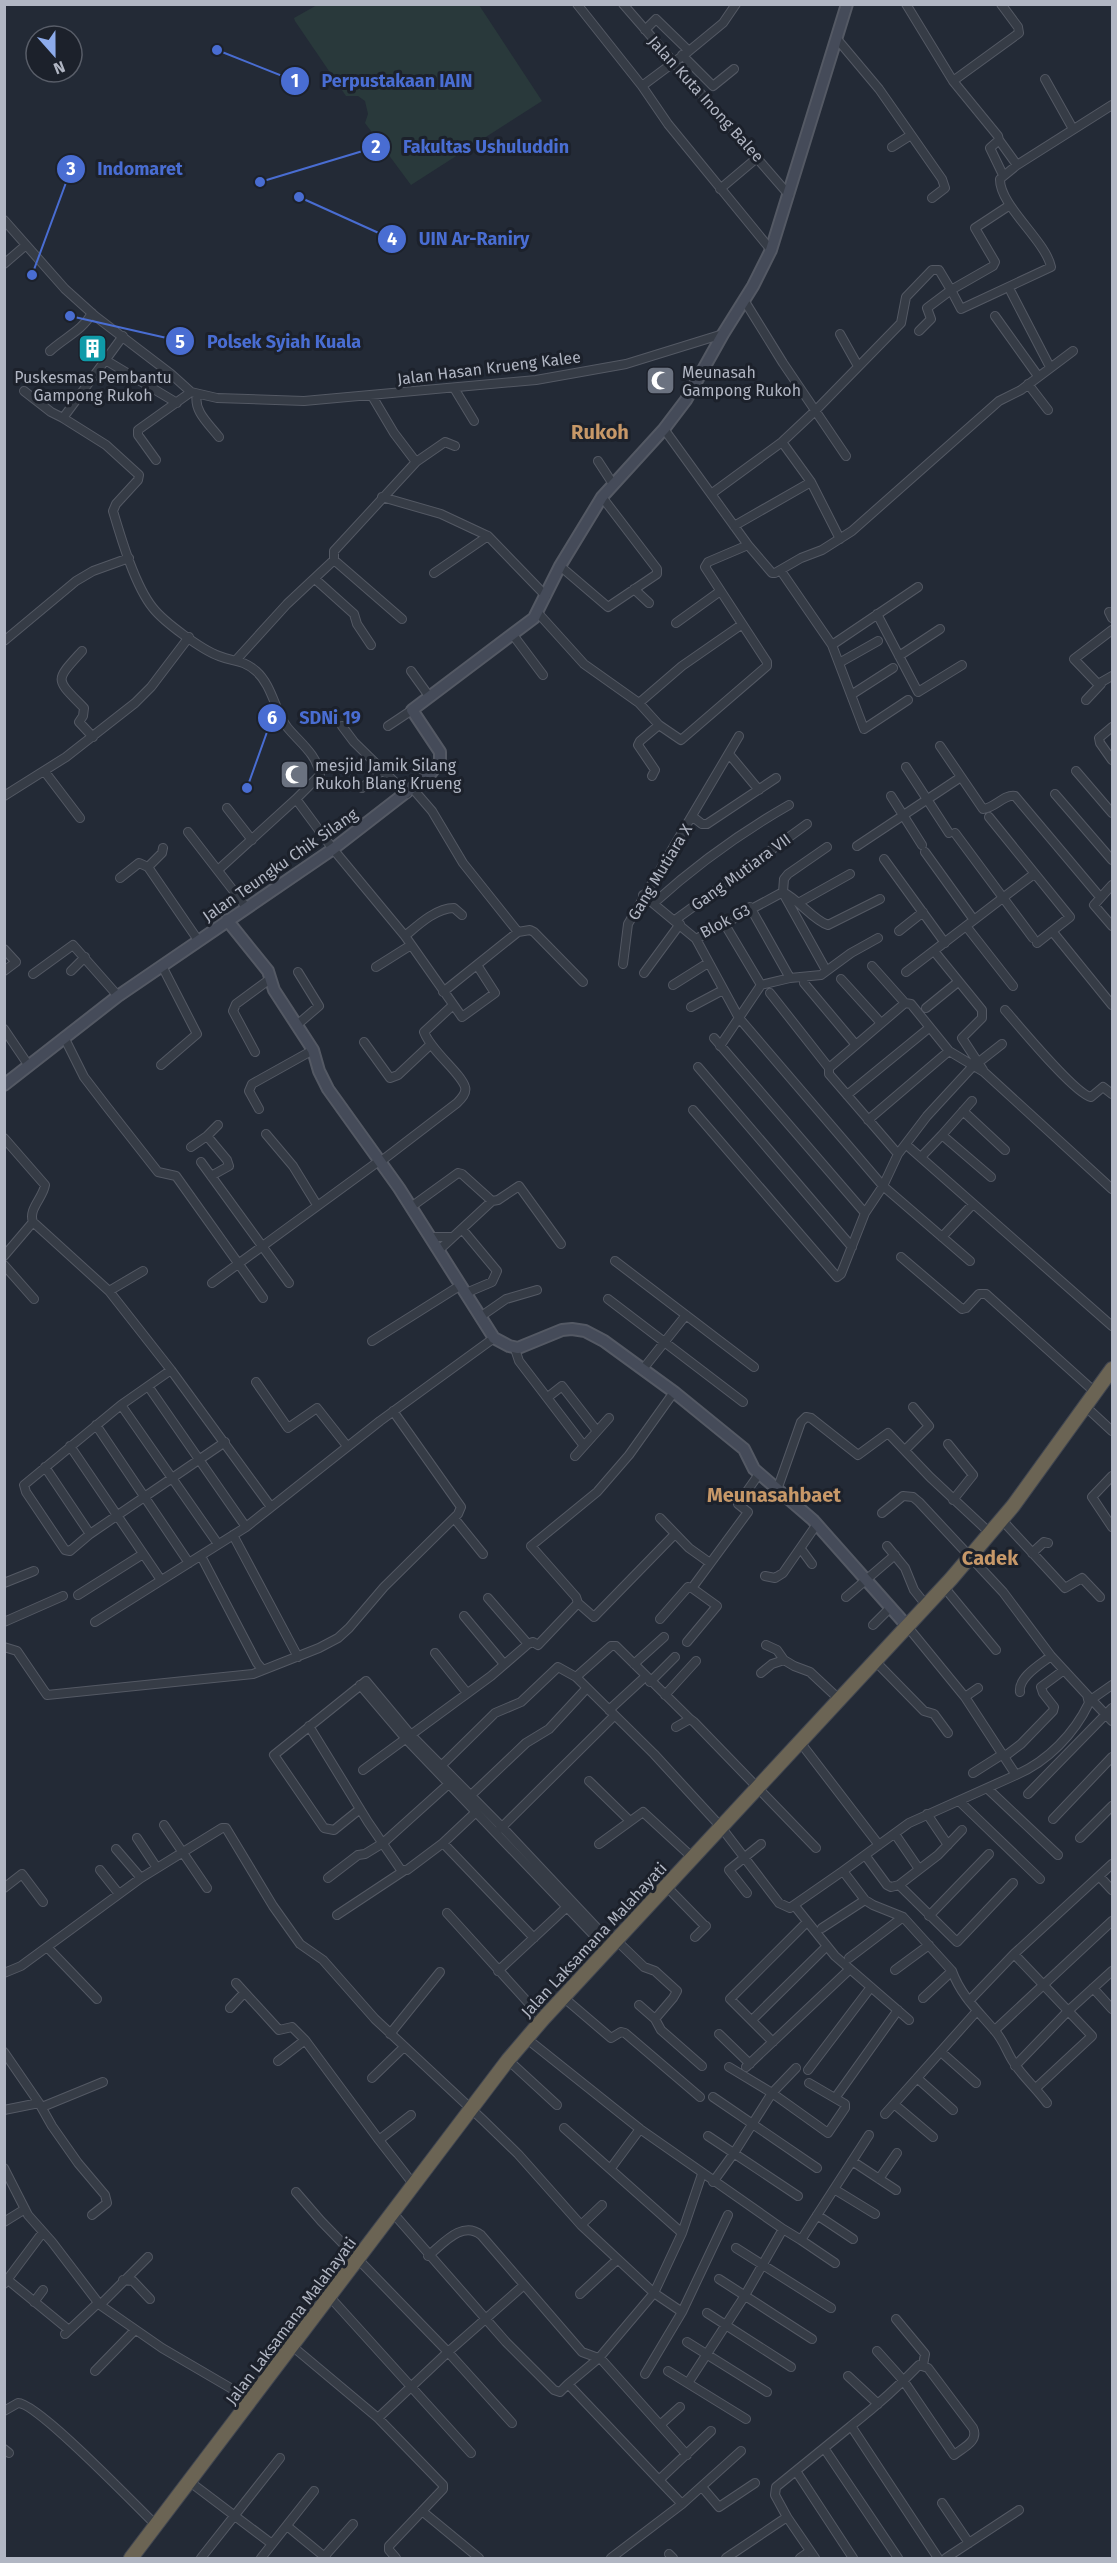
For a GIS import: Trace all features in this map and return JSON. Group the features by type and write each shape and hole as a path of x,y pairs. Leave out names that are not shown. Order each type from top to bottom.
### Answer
{"highway":[{"name":"Jalan Laksamana Malahayati","path":"132,2559 526,2038 944,1587 1002,1520 1113,1369"}],"street":[{"path":"577,4 642,86 668,124 771,250"},
{"name":"Jalan Kuta Inong Balee","path":"623,4 789,195"},
{"path":"642,86 723,22 736,4"},
{"path":"388,726 531,622 538,613 560,566 602,497 686,400 771,250 847,4"},
{"path":"906,4 953,81 990,124 1017,165"},
{"path":"953,81 1018,33 1018,27 1001,4"},
{"path":"645,30 656,19 713,86 734,69"},
{"path":"837,39 864,69 945,185 943,191 932,198"},
{"path":"1045,79 1073,129"},
{"path":"711,494 783,442 815,411 901,323 906,297 932,270 939,270 961,309 1051,267 1000,184 1003,175 1113,105"},
{"path":"892,147 911,135"},
{"path":"999,140 990,148 1003,175"},
{"path":"720,189 758,157"},
{"path":"919,331 932,319 927,308 951,290 993,266 995,262 993,256 975,228 1011,205"},
{"path":"4,220 65,289 92,314 194,393 197,409 219,437"},
{"path":"4,264 26,245"},
{"path":"1011,292 1050,367"},
{"path":"744,300 846,456"},
{"path":"50,351 67,335 83,327 92,314"},
{"path":"995,316 1038,376"},
{"name":"Jalan Hasan Krueng Kalee","path":"194,393 262,401 304,401 536,380 642,360 723,334"},
{"path":"840,334 858,366"},
{"path":"63,418 123,336"},
{"path":"663,429 748,545 772,573 782,571 801,558 822,550 840,539 875,513 999,401 1028,384 1073,351"},
{"path":"106,361 177,403"},
{"path":"1028,384 1048,410"},
{"path":"454,388 474,421"},
{"path":"24,391 51,412 106,445 139,475 138,480 113,511 129,558 153,607 189,637 218,656 237,659 258,673 286,726 313,755 320,770 317,780 218,870"},
{"path":"156,460 137,432 194,393"},
{"path":"372,396 394,433 416,462"},
{"path":"237,659 287,604 334,560 334,551 416,462 445,442 455,446"},
{"path":"783,442 811,482 840,539"},
{"path":"598,461 613,484"},
{"path":"734,526 811,482"},
{"path":"382,497 441,513 488,536 546,596"},
{"path":"560,566 606,607 657,575 657,569 602,497"},
{"path":"434,573 488,536"},
{"path":"538,613 584,664 639,703 659,724 681,740 767,666 706,570 706,563 748,545"},
{"path":"4,641 76,581 93,571 129,558"},
{"path":"334,560 402,619"},
{"path":"782,571 832,645 863,727 866,729 908,700"},
{"path":"315,579 354,614 357,624 370,645"},
{"path":"832,645 918,587"},
{"path":"634,588 649,603"},
{"path":"676,624 719,592"},
{"path":"877,614 918,692 962,665"},
{"path":"639,703 682,666 741,625"},
{"path":"899,656 940,629"},
{"path":"1101,684 1094,682 1072,657 1113,630"},
{"path":"513,635 543,675"},
{"path":"4,796 45,771 93,737 151,687 189,637"},
{"path":"839,663 878,641"},
{"path":"82,651 60,679 62,685 84,708 83,716 78,722 93,737"},
{"path":"851,695 893,668"},
{"path":"411,672 429,696"},
{"path":"1086,700 1101,684 1113,676"},
{"name":"Jalan Teungku Chik Silang","path":"4,1085 118,996 333,849 431,773 441,758 439,750 412,710"},
{"path":"652,776 655,768 638,743 659,724"},
{"path":"342,726 354,742 383,770 432,811 463,863 518,932"},
{"path":"1113,728 1099,738 1100,743 1113,760"},
{"name":"Gang Mutiara X","path":"623,964 628,924 739,736"},
{"path":"940,746 983,809 1009,796 1015,796 1100,897"},
{"path":"729,754 759,790"},
{"path":"906,767 927,800 1035,940 1052,931 1070,917 989,817"},
{"path":"362,788 383,770"},
{"path":"45,771 80,818"},
{"path":"1076,771 1113,813"},
{"path":"857,846 961,777"},
{"name":"Gang Mutiara X","path":"693,817 702,824 707,824 776,778"},
{"path":"1055,794 1113,860"},
{"path":"891,796 974,920"},
{"path":"296,799 333,849 405,936 452,1006 463,1017 495,993 477,965"},
{"path":"654,903 719,849 747,829 789,806"},
{"path":"227,808 252,840"},
{"name":"Gang Mutiara VII","path":"644,973 678,922 807,824"},
{"path":"188,832 246,907"},
{"path":"826,970 783,892 784,879 788,874 827,847"},
{"path":"148,867 162,853 163,848"},
{"path":"884,859 945,943"},
{"path":"120,878 139,863 148,867 198,940"},
{"path":"800,902 850,874"},
{"path":"906,972 1034,874"},
{"path":"1113,885 1094,905 1113,926"},
{"path":"783,892 800,902 823,924 828,925 880,899"},
{"name":"Blok G3","path":"644,895 696,939 783,892"},
{"path":"405,936 449,908 454,908 462,915"},
{"path":"750,908 790,978"},
{"path":"899,931 923,912"},
{"path":"227,920 263,965 274,990 314,1050 319,1071 328,1089 411,1207 494,1338 514,1349 519,1360 584,1446"},
{"path":"724,923 761,985"},
{"path":"966,927 1013,986"},
{"path":"443,992 518,932 530,930 583,982"},
{"path":"1052,931 1111,999"},
{"path":"720,1046 761,985 790,978 819,976 850,953 878,938"},
{"path":"696,939 739,1018 883,1186 970,1262"},
{"path":"33,974 70,945 76,946 118,996"},
{"path":"376,967 411,945"},
{"path":"4,950 16,962 4,971"},
{"path":"934,951 983,1014 982,1018 962,1038 976,1063 1112,1188"},
{"path":"71,971 85,957"},
{"path":"673,985 708,963"},
{"path":"161,1065 198,1034 162,966"},
{"path":"872,966 905,1003 911,1004 949,1052 976,1063"},
{"path":"298,972 319,1006 298,1024"},
{"path":"255,1052 233,1011 236,1004 270,979"},
{"path":"841,979 881,1023"},
{"path":"926,1008 958,982"},
{"path":"804,983 856,1045"},
{"path":"691,1007 723,990"},
{"path":"770,993 829,1068 829,1074 898,1154"},
{"path":"829,1068 905,1003"},
{"path":"212,1283 457,1103 466,1089 430,1045 424,1030 452,1006"},
{"path":"1005,1010 1074,1085 1088,1097 1103,1088 1113,1094"},
{"path":"847,1095 929,1028"},
{"path":"4,1029 29,1066"},
{"path":"64,1037 84,1077 158,1172 176,1176 263,1298"},
{"path":"714,1038 865,1213"},
{"path":"364,1042 390,1077 398,1075 430,1045"},
{"path":"693,1110 835,1277 841,1274 865,1213 883,1186 898,1154 927,1116 976,1063 1002,1044"},
{"path":"259,1109 249,1091 252,1084 314,1050"},
{"path":"868,1120 949,1052"},
{"path":"699,1067 852,1247"},
{"path":"921,1157 972,1101"},
{"path":"963,1111 1005,1150"},
{"path":"191,1148 218,1125"},
{"path":"266,1134 293,1166 316,1205"},
{"path":"942,1135 991,1177"},
{"path":"207,1136 230,1163 211,1176"},
{"path":"4,1138 45,1185 43,1193 31,1212 33,1222 109,1291 171,1370 272,1507"},
{"path":"910,1148 1113,1326"},
{"path":"201,1162 289,1283"},
{"path":"411,1207 459,1173 492,1201"},
{"path":"439,1250 492,1201 498,1200 519,1186 522,1187 561,1244"},
{"path":"942,1237 973,1204"},
{"path":"4,1256 33,1222"},
{"path":"372,1341 463,1289 492,1282 497,1271 462,1229"},
{"path":"430,1237 453,1237"},
{"path":"901,1257 962,1309 966,1308 979,1294 986,1294 1096,1393"},
{"path":"615,1261 754,1367"},
{"path":"4,1264 34,1299"},
{"path":"109,1291 143,1271"},
{"path":"480,1317 506,1299 537,1290"},
{"path":"608,1299 743,1402"},
{"path":"643,1369 686,1315"},
{"path":"514,1349 562,1330 579,1329 604,1341 643,1369 744,1449 749,1463 759,1474 817,1524 907,1626 965,1697 1016,1775"},
{"path":"95,1622 246,1527 347,1446 494,1338"},
{"path":"171,1370 121,1405 26,1483 24,1487 65,1550 70,1551 90,1534 225,1442"},
{"path":"256,1382 288,1428 317,1408 347,1446"},
{"path":"148,1386 246,1527"},
{"path":"548,1397 562,1386 597,1431"},
{"path":"674,1392 629,1455 597,1492 531,1546 576,1597 578,1603 594,1617 675,1534"},
{"path":"121,1405 218,1544"},
{"path":"904,1450 929,1426 913,1407"},
{"path":"1086,1407 1113,1431"},
{"path":"4,1647 17,1651 47,1695 249,1675 298,1657 338,1638 350,1628 384,1587 454,1518 461,1507 393,1411"},
{"path":"777,1490 801,1422 806,1417 811,1418 858,1455 886,1433 953,1500 990,1533"},
{"path":"575,1456 609,1418"},
{"path":"96,1425 189,1563"},
{"path":"948,1444 973,1475 953,1500"},
{"path":"70,1446 161,1580"},
{"path":"45,1467 90,1534"},
{"path":"692,1588 748,1512 738,1504 759,1474"},
{"path":"1111,1480 1092,1497 1113,1527"},
{"path":"882,1513 903,1496 913,1497 1003,1592 1052,1656 1109,1718"},
{"path":"454,1518 483,1554"},
{"path":"660,1518 689,1548 710,1563"},
{"path":"1002,1520 1065,1588 1082,1578 1100,1597"},
{"path":"765,1576 780,1576 817,1524"},
{"path":"233,1535 298,1657"},
{"path":"1032,1553 1044,1542 1048,1543"},
{"path":"887,1546 908,1573 916,1593 926,1605"},
{"path":"801,1549 812,1564"},
{"path":"78,1595 143,1554"},
{"path":"846,1598 895,1555"},
{"path":"201,1556 257,1663 263,1670"},
{"path":"4,1583 34,1571"},
{"path":"660,1619 688,1587 717,1606 687,1642"},
{"path":"944,1587 996,1650"},
{"path":"4,1622 63,1596"},
{"path":"488,1598 528,1644"},
{"path":"363,1770 467,1693 528,1644 533,1642 538,1645 578,1603"},
{"path":"873,1625 891,1607"},
{"path":"464,1616 504,1664"},
{"path":"634,1664 664,1637"},
{"path":"766,1645 777,1650 784,1660 810,1672 840,1700"},
{"path":"576,1677 611,1646 619,1649 759,1787 816,1848"},
{"path":"435,1653 467,1693"},
{"path":"1020,1692 1020,1684 1024,1679 1052,1656"},
{"path":"499,1829 612,1713 675,1657"},
{"path":"761,1673 772,1664 784,1660"},
{"path":"875,1661 924,1711 934,1714 948,1733"},
{"path":"664,1695 696,1662"},
{"path":"439,1768 495,1713 521,1702 558,1666 576,1677 654,1754 721,1827 779,1903 790,1908 909,1823 988,1789 1037,1764 1063,1742 1087,1706 1089,1697"},
{"path":"973,1773 1021,1744 1053,1711 1054,1707 1042,1693 1041,1687 1064,1670"},
{"path":"360,1809 334,1830 324,1828 275,1758 277,1751 360,1685 570,1904 612,1944 644,1967 655,1971 676,1989 677,1994 655,2019"},
{"path":"1089,1697 1113,1685"},
{"path":"965,1697 978,1688"},
{"path":"468,1798 525,1743 549,1729 586,1689"},
{"path":"1028,1794 1109,1718 1113,1708"},
{"path":"676,1727 690,1719"},
{"path":"309,1726 399,1868 405,1870"},
{"path":"800,1742 879,1845"},
{"path":"1053,1819 1113,1757"},
{"path":"328,1878 358,1855 365,1854 383,1843 451,1781"},
{"path":"589,1781 629,1820"},
{"path":"988,1789 1058,1855"},
{"path":"468,1798 476,1812 499,1829"},
{"path":"959,1801 1040,1879"},
{"path":"1080,1838 1113,1806"},
{"path":"337,1915 443,1844 476,1812"},
{"path":"599,1844 640,1812 645,1813 693,1858"},
{"path":"927,1814 948,1845"},
{"path":"164,1825 207,1888"},
{"path":"4,1973 21,1966 141,1878 222,1828 227,1829 273,1906 300,1944 322,1960 390,2034 518,2154 581,2225 617,2260 654,2293 682,2312"},
{"path":"865,1855 887,1885 891,1887 899,1885 948,1845 962,1830"},
{"path":"895,1834 920,1869"},
{"path":"137,1838 157,1868"},
{"path":"443,1844 534,1938"},
{"path":"747,1893 729,1870 761,1844"},
{"path":"116,1850 141,1878"},
{"path":"929,1916 989,1854"},
{"path":"969,2001 1014,1954 1113,1864"},
{"path":"100,1870 120,1894"},
{"path":"843,1871 865,1900 903,1917 952,1971 976,2012 1006,2044 1015,2066 1047,2103"},
{"path":"4,1888 22,1874 43,1902"},
{"path":"1099,1876 1113,1890"},
{"path":"899,1885 957,1942 1013,1883"},
{"path":"666,1886 706,1926 695,1937"},
{"path":"822,1928 865,1900"},
{"path":"498,1971 570,1904"},
{"path":"794,1905 826,1947 909,2019"},
{"path":"447,1913 543,2019"},
{"path":"849,1958 903,1917"},
{"path":"995,2030 1113,1921"},
{"path":"772,2042 730,1999 807,1922"},
{"path":"895,1970 928,1945"},
{"path":"47,1947 97,1999"},
{"path":"752,2020 826,1947"},
{"path":"1014,1954 1092,2036 1036,2088"},
{"path":"719,2034 748,2066 850,1969"},
{"path":"923,1998 952,1971"},
{"path":"1015,2066 1068,2011 1113,1971"},
{"path":"390,2034 440,1972"},
{"path":"236,1983 279,2030 292,2027 305,2040 414,2185"},
{"path":"808,2070 871,1987"},
{"path":"1094,1988 1113,2009"},
{"path":"230,2008 244,1992"},
{"path":"563,1997 611,2038 621,2032 627,2034 700,2097"},
{"path":"639,2005 647,2015 655,2019 661,2030 702,2066"},
{"path":"838,2094 898,2010"},
{"path":"885,2114 976,2012"},
{"path":"526,2038 640,2129 713,2182 835,2263"},
{"path":"278,2061 305,2040"},
{"path":"372,2078 404,2047"},
{"path":"4,2052 78,2163 105,2195 106,2203 92,2216"},
{"path":"941,2052 976,2083"},
{"path":"508,2060 557,2105"},
{"path":"729,2067 772,2093 828,2133 845,2108 845,2104 809,2084"},
{"path":"713,2182 772,2093 796,2068"},
{"path":"917,2078 953,2110"},
{"path":"4,2110 41,2105 103,2082"},
{"path":"713,2097 753,2122 817,2168"},
{"path":"894,2104 933,2137"},
{"path":"379,2140 411,2115"},
{"path":"564,2128 682,2233"},
{"path":"611,2168 640,2129"},
{"path":"801,2240 869,2135"},
{"path":"708,2136 798,2196"},
{"path":"879,2179 897,2153"},
{"path":"852,2161 896,2190"},
{"path":"4,2169 25,2209 99,2304 162,2349 251,2400"},
{"path":"393,2214 485,2320 556,2392 560,2392 598,2358 654,2293 682,2233 702,2174"},
{"path":"834,2189 874,2214"},
{"path":"296,2192 512,2423"},
{"path":"581,2225 602,2205"},
{"path":"4,2222 25,2209"},
{"path":"645,2374 682,2312 728,2215"},
{"path":"817,2215 853,2239"},
{"path":"429,2256 458,2232 470,2229 481,2235 582,2352 598,2358 687,2455"},
{"path":"688,2383 744,2297 783,2229"},
{"path":"43,2232 6,2282 34,2302 67,2332 148,2257"},
{"path":"736,2247 831,2308"},
{"path":"580,2294 617,2260"},
{"path":"719,2279 812,2339"},
{"path":"123,2280 133,2281 150,2299"},
{"path":"378,2418 524,2285"},
{"path":"34,2302 43,2290"},
{"path":"330,2296 471,2453"},
{"path":"707,2313 791,2367"},
{"path":"896,2319 925,2354 923,2365"},
{"path":"95,2371 135,2330"},
{"path":"687,2342 767,2392"},
{"path":"292,2346 378,2418 443,2485 443,2490 389,2546 392,2557"},
{"path":"800,2559 812,2555 787,2517 775,2495 775,2490 878,2404 903,2380 919,2365 928,2368 976,2434 974,2439 954,2455 903,2380 877,2351"},
{"path":"668,2371 746,2419"},
{"path":"848,2376 878,2404"},
{"path":"568,2384 682,2504"},
{"path":"4,2411 18,2403 29,2406 70,2441 156,2525"},
{"path":"660,2425 680,2407"},
{"path":"851,2426 938,2559"},
{"path":"659,2480 711,2431"},
{"path":"824,2448 898,2559"},
{"path":"611,2559 682,2504 741,2451"},
{"path":"201,2559 280,2458"},
{"path":"796,2471 853,2559"},
{"path":"190,2482 272,2544"},
{"path":"702,2487 719,2507 755,2483"},
{"path":"261,2559 314,2491"},
{"path":"942,2503 969,2543"},
{"path":"946,2559 1019,2510"},
{"path":"423,2511 479,2559"},
{"path":"726,2559 787,2517"},
{"path":"287,2526 324,2558 353,2524"}],"shaded area":[{"path":"317,5 479,5 542,101 411,185 365,123 368,114 365,101 358,96 346,96 295,21 294,18"}],"place":[{"name":"Perpustakaan IAIN","path":"217,50"},
{"name":"Fakultas Ushuluddin","path":"260,182"},
{"name":"UIN Ar-Raniry","path":"299,197"},
{"name":"Indomaret","path":"32,275"},
{"name":"Polsek Syiah Kuala","path":"70,316"},
{"name":"Puskesmas Pembantu Gampong Rukoh","path":"93,349"},
{"name":"Meunasah Gampong Rukoh","path":"661,381"},
{"name":"mesjid Jamik Silang Rukoh Blang Krueng","path":"294,774"},
{"name":"SDNi 19","path":"247,788"}],"district":[{"name":"Rukoh","path":"600,432"},
{"name":"Meunasahbaet","path":"774,1495"},
{"name":"Cadek","path":"990,1558"}]}
